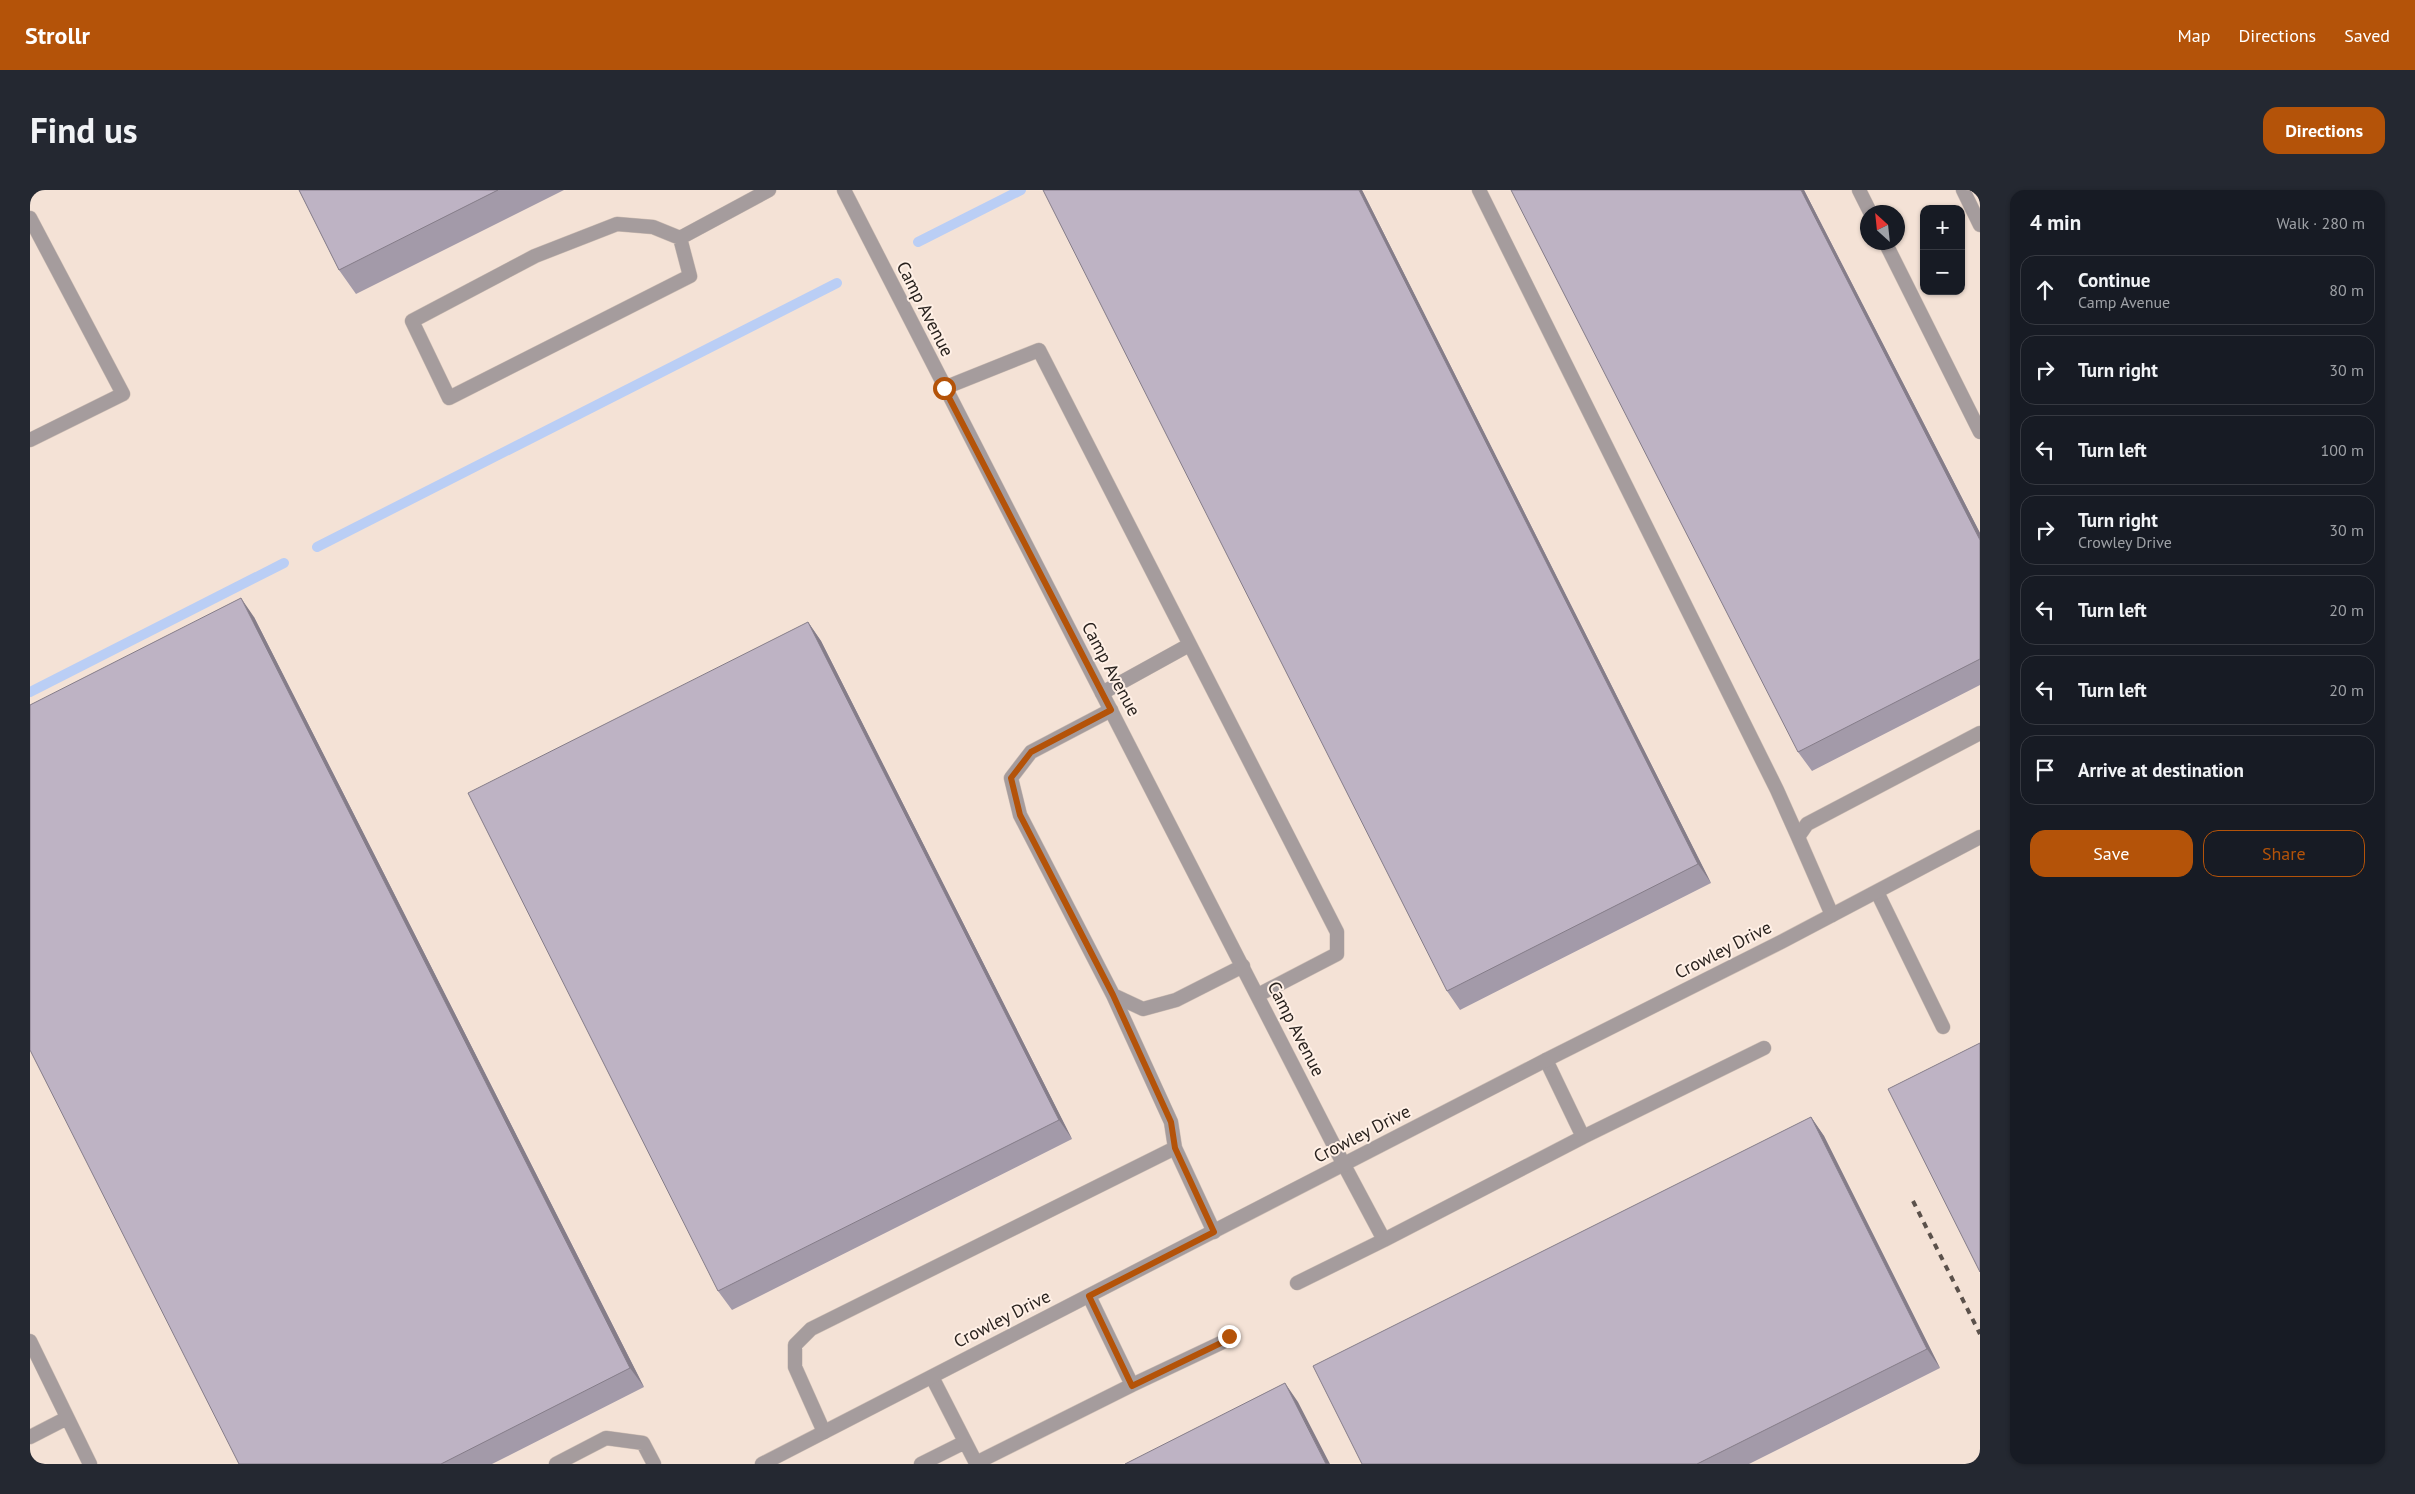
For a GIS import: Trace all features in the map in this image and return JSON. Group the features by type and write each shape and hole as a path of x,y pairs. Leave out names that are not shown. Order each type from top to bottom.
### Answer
{"street":[{"path":"680,238 690,276 449,398 412,322 535,256 617,224 654,228 680,238 769,190"},
{"name":"Camp Avenue","path":"844,190 944,388 1384,1240"},
{"path":"1479,190 1778,790 1832,916"},
{"path":"1859,190 1866,205"},
{"path":"1963,190 1980,225"},
{"path":"30,218 123,394 30,440"},
{"path":"1889,250 1980,432"},
{"path":"944,388 1039,350 1337,932 1337,954 1258,995"},
{"path":"1102,693 1189,645"},
{"path":"1111,710 1031,752 1011,778 1020,815 1113,995 1171,1122 1175,1148 1214,1232"},
{"path":"1798,837 1807,824 1980,733"},
{"name":"Crowley Drive","path":"762,1464 1546,1060 1832,916 1980,838"},
{"path":"1877,892 1943,1027"},
{"path":"1113,995 1143,1009 1176,1000 1243,966"},
{"path":"1297,1283 1583,1137 1764,1048"},
{"path":"1546,1060 1583,1137"},
{"path":"824,1432 795,1367 795,1345 811,1329 1175,1148"},
{"path":"1089,1296 1132,1386"},
{"path":"932,1377 976,1463 1225,1341 1229,1336"},
{"path":"30,1341 90,1464"},
{"path":"30,1438 68,1418"},
{"path":"556,1464 606,1438 644,1443 654,1464"},
{"path":"921,1464 966,1442"}],"building":[{"path":"299,190 498,190 339,270"},
{"path":"1043,190 1359,190 1698,864 1447,991"},
{"path":"1511,190 1801,190 1980,540 1980,659 1798,752"},
{"path":"241,598 630,1368 441,1464 239,1464 30,1050 30,705"},
{"path":"808,622 1059,1120 718,1291 468,793"},
{"path":"1980,1043 1980,1272 1888,1089"},
{"path":"1811,1117 1927,1349 1697,1464 1362,1464 1313,1366"},
{"path":"1285,1383 1326,1464 1125,1464"}],"waterway":[{"path":"918,242 1021,190"},
{"path":"317,547 837,283"},
{"path":"30,692 284,563"}],"railway":[{"path":"1913,1201 1980,1334"}],"route":[{"path":"944,388 1111,710 1031,752 1011,778 1020,815 1113,995 1171,1122 1175,1148 1214,1232 1089,1296 1132,1386 1225,1341 1229,1336"}]}
